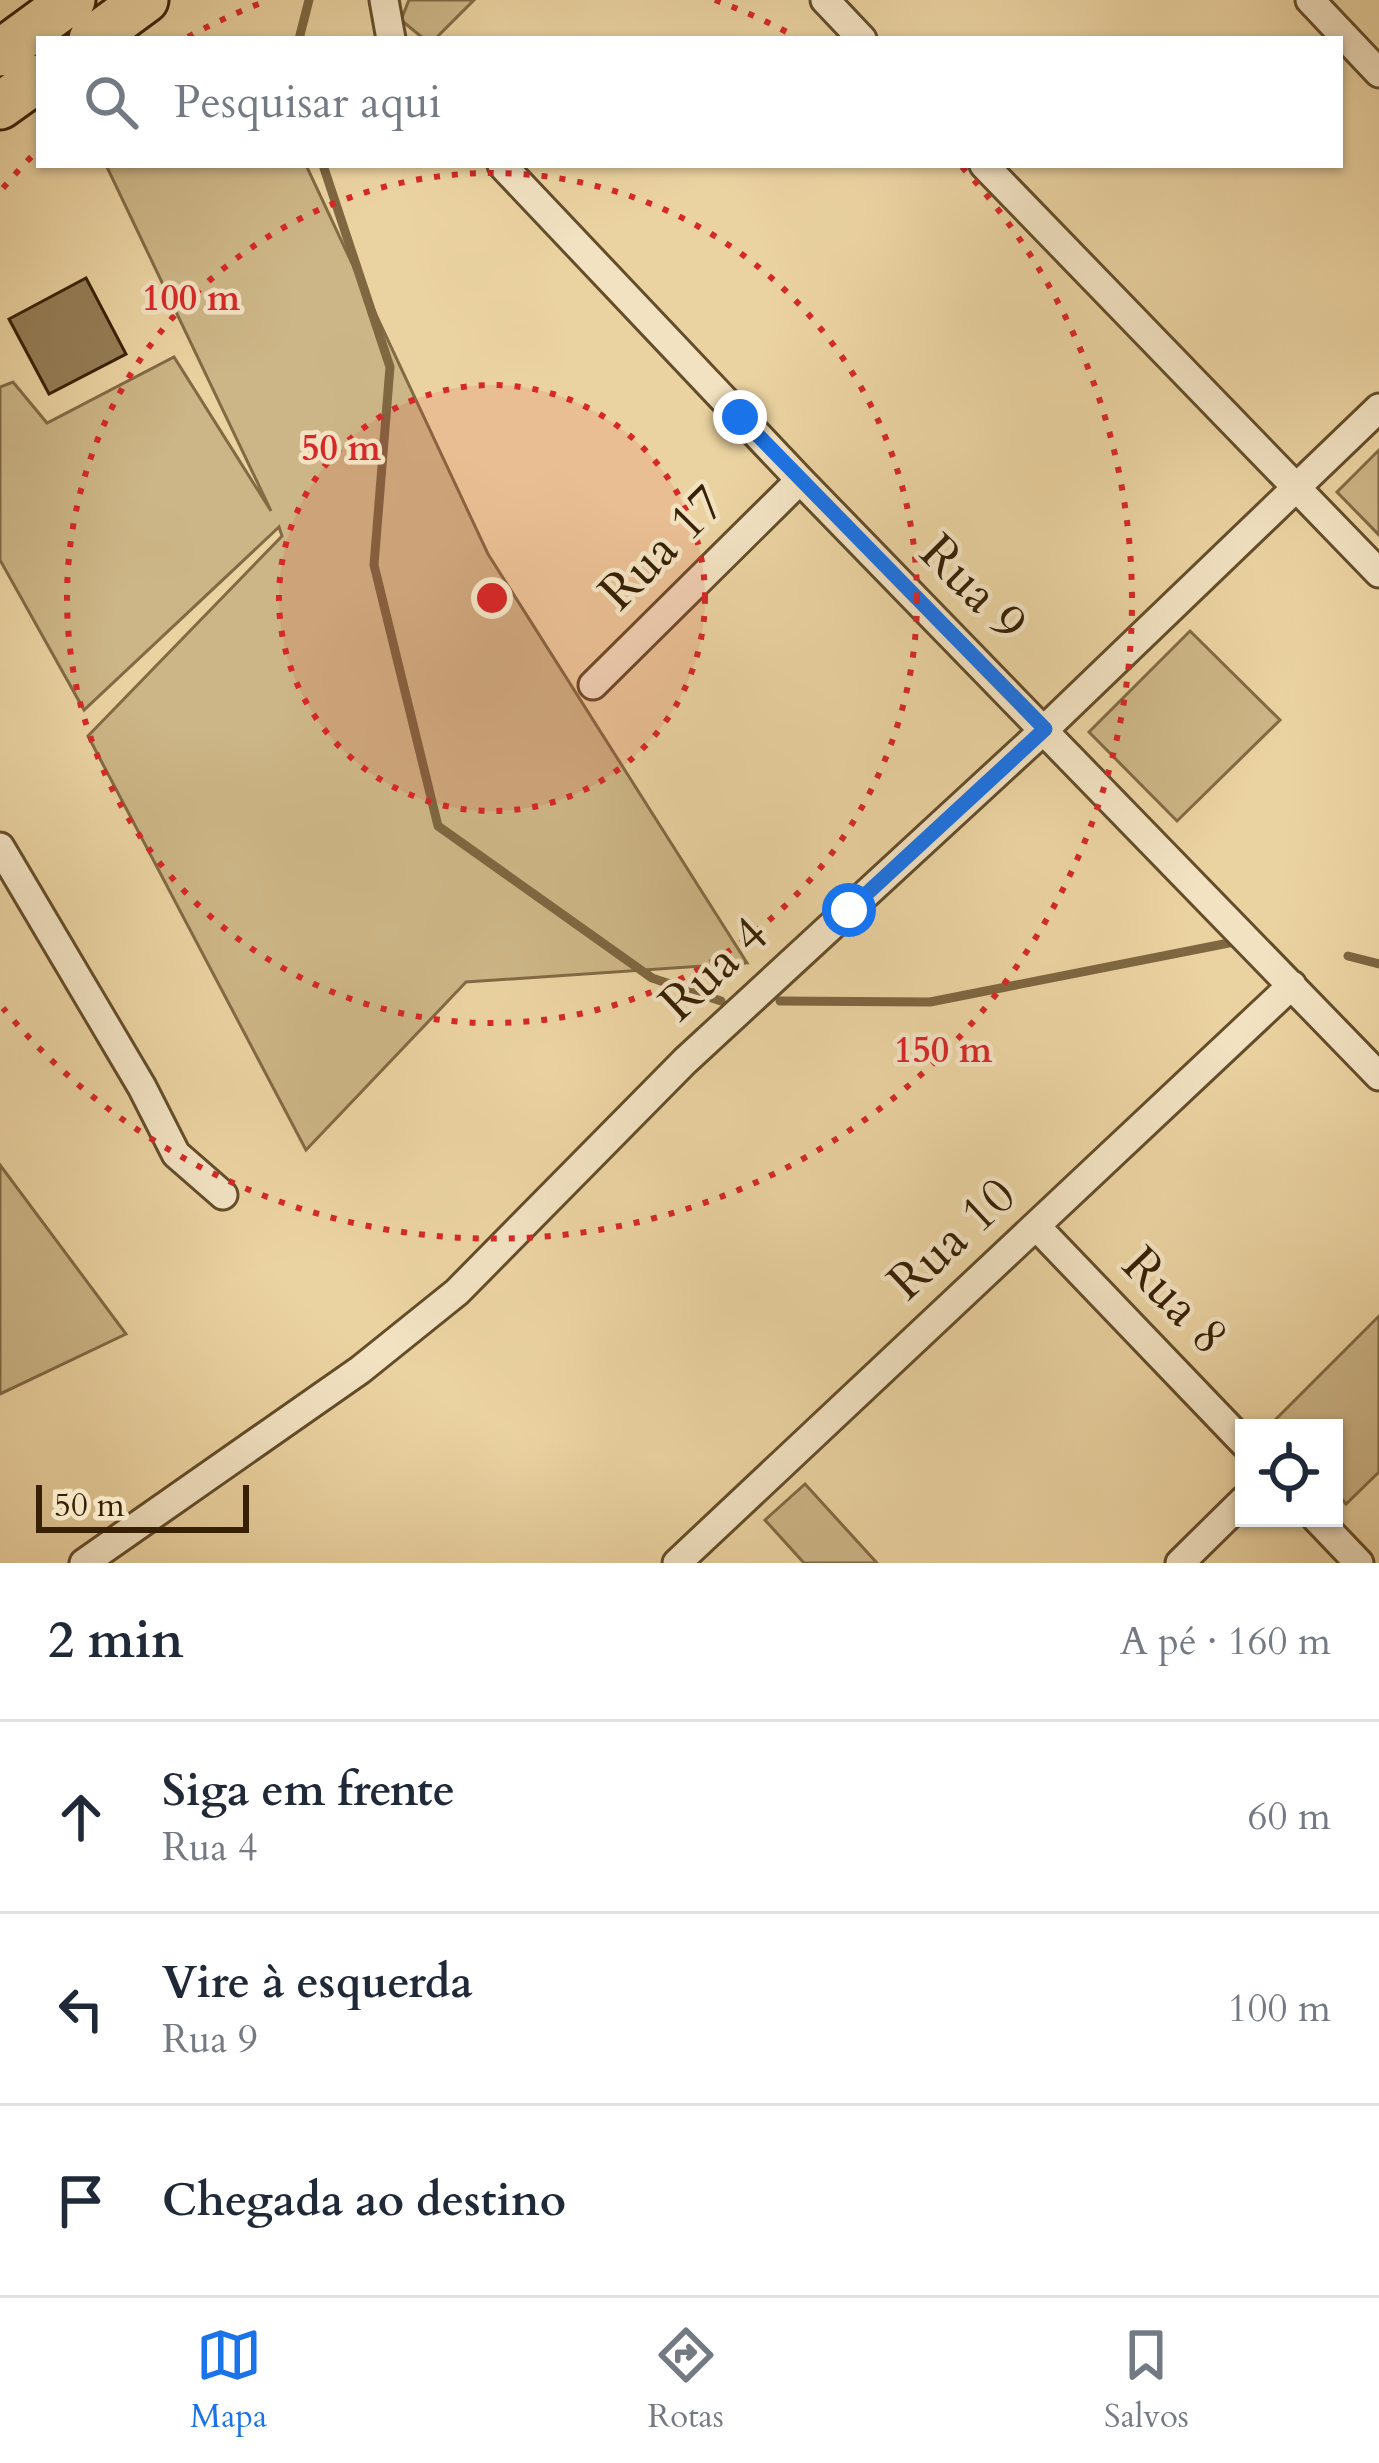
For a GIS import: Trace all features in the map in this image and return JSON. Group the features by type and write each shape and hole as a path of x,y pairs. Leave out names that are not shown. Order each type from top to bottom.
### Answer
{"highway":[{"path":"0,52 72,0"},
{"path":"96,36 145,0"},
{"path":"0,106 36,80"}],"street":[{"path":"384,0 390,36"},
{"path":"825,0 859,36"},
{"path":"1310,0 1379,73"},
{"name":"Rua 9","path":"505,168 800,481 1379,1076"},
{"path":"987,168 1379,573"},
{"name":"Rua 4","path":"91,1562 360,1370 457,1292 685,1061 1045,729 1379,408"},
{"name":"Rua 17","path":"593,685 800,481"},
{"path":"0,847 142,1087 176,1154 223,1196"},
{"name":"Rua 10","path":"677,1563 1292,985"},
{"name":"Rua 8","path":"1036,1226 1235,1434"},
{"path":"1180,1563 1235,1509"},
{"path":"1324,1527 1358,1563"}],"shaded area":[{"path":"409,0 474,0 438,36 420,36 401,20"},
{"path":"107,168 307,168 488,554 747,963 466,982 306,1150 88,736 282,536 279,527 84,710 0,560 0,387 13,382 47,423 174,357 271,511"},
{"path":"1379,450 1379,535 1337,492"},
{"path":"1190,631 1280,720 1177,821 1089,732"},
{"path":"0,1165 126,1334 0,1394"},
{"path":"1379,1316 1379,1472 1346,1504 1343,1419 1276,1419"},
{"path":"805,1484 877,1563 804,1563 765,1520"}],"building":[{"path":"86,278 126,354 49,394 9,319"}],"waterway":[{"path":"300,36 309,0"},
{"path":"324,168 390,367 374,565 438,826 652,978 721,1001"},
{"path":"780,1001 930,1002 1239,941"},
{"path":"1348,956 1379,964"}],"route":[{"path":"740,417 1045,729 849,910"}]}
